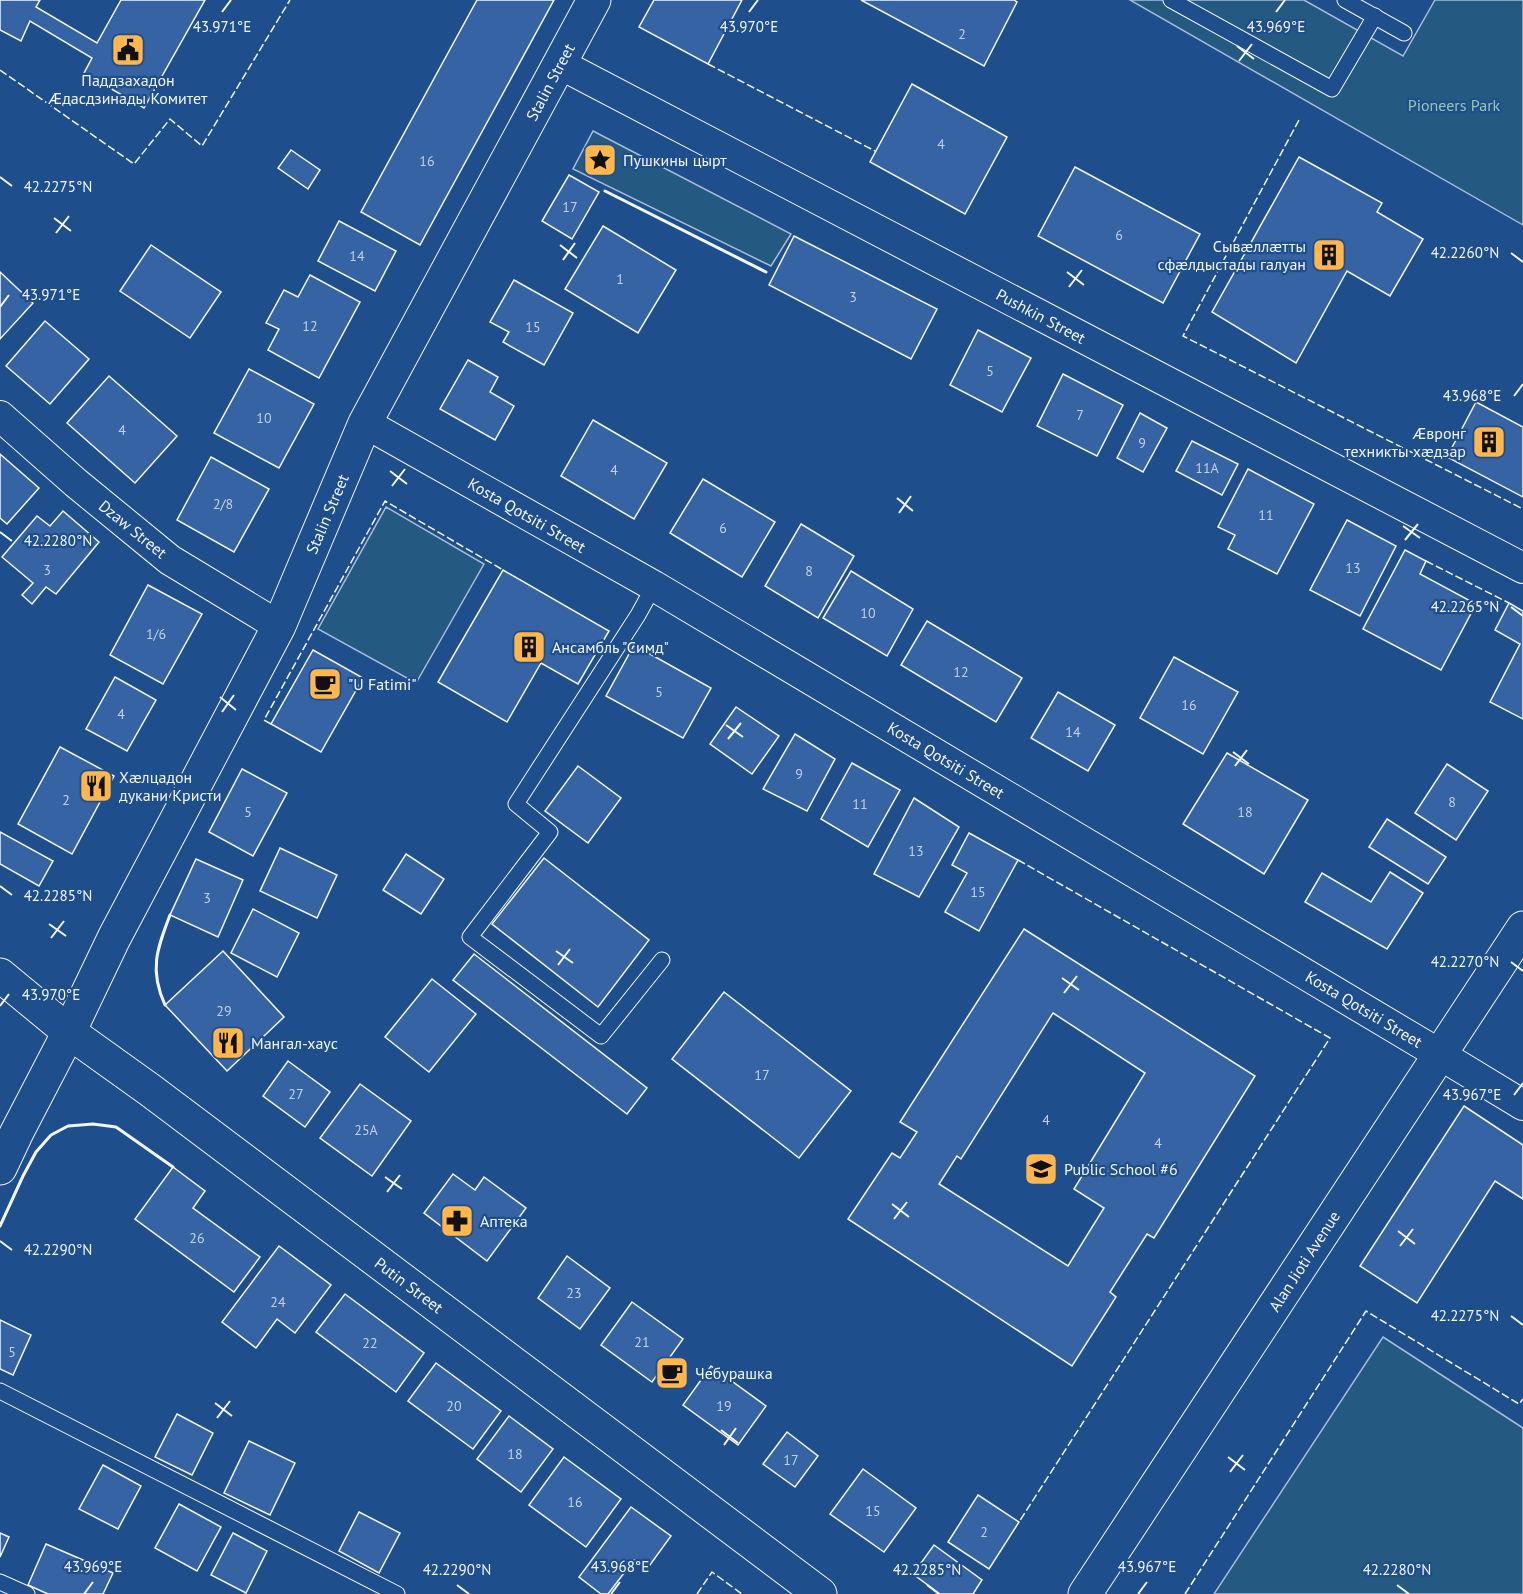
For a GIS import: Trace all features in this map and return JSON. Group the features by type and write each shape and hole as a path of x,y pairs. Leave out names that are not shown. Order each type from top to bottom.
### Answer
{"main road":[{"name":"Stalin Street","path":"0,1168 114,938 279,626 365,423 594,0"},
{"name":"Alan Jioti Avenue","path":"1085,1594 1523,928"},
{"name":"Putin Street","path":"0,975 69,1032 150,1090 820,1594"}],"street":[{"name":"Pushkin Street","path":"560,64 1523,568"},
{"name":"Dzaw Street","path":"0,416 76,483 170,560 279,626"},
{"name":"Kosta Qotsiti Street","path":"365,423 654,586 1523,1105"}],"lane":[{"path":"1171,0 1332,89 1375,16"},
{"path":"1345,0 1404,33"},
{"path":"654,586 638,615 516,804 550,832 470,937 601,1036 662,960"},
{"path":"0,1391 398,1594"},
{"path":"0,1582 27,1594"}],"green space":[{"name":"Pioneers Park","path":"1130,0 1304,0 1403,56 1435,0 1523,0 1523,225"},
{"path":"593,131 791,234 771,266 573,169"},
{"path":"386,507 484,564 416,683 318,629"},
{"path":"1383,1337 1523,1428 1523,1594 1214,1594"}],"building":[{"name":"Паддзахадон Æдасдзинады Комитет","path":"0,0 40,0 36,7 97,43 121,0 205,0 144,108 84,73 92,58 30,21 21,41 0,30"},
{"path":"477,0 554,0 420,245 361,212"},
{"path":"654,0 742,0 708,64 639,27"},
{"path":"861,0 1014,0 1017,2 984,66"},
{"path":"912,84 1007,137 965,214 870,162"},
{"path":"291,150 320,170 308,189 278,168"},
{"name":"Сывæллæтты сфæлдыстады галуан","path":"1299,157 1382,203 1377,212 1423,239 1390,296 1347,271 1296,363 1212,312"},
{"path":"1075,167 1200,234 1163,303 1038,236"},
{"path":"569,175 599,192 572,239 542,221"},
{"path":"339,221 396,251 375,291 318,261"},
{"path":"603,226 676,270 638,333 565,289"},
{"path":"794,236 937,309 911,359 769,285"},
{"path":"151,245 221,292 190,338 120,291"},
{"path":"0,272 33,303 0,339"},
{"path":"310,275 360,302 319,378 268,350 279,329 266,323 284,290 298,297"},
{"path":"514,280 573,313 544,365 503,342 509,332 490,322"},
{"path":"45,321 89,359 50,404 6,366"},
{"path":"978,330 1031,358 1002,412 950,385"},
{"path":"468,360 498,377 490,392 514,406 495,440 440,409"},
{"path":"249,369 314,404 279,468 214,433"},
{"path":"1063,374 1123,405 1097,456 1037,426"},
{"path":"109,376 177,436 135,483 67,423"},
{"name":"Æвpонг техникты хæдзар","path":"1476,402 1523,427 1523,497 1447,457"},
{"path":"1140,413 1167,428 1143,472 1117,458"},
{"path":"593,420 667,463 634,519 561,476"},
{"path":"1192,441 1238,464 1222,495 1176,471"},
{"path":"0,454 39,488 7,524 0,518"},
{"path":"211,457 269,489 234,552 177,520"},
{"path":"1248,469 1314,504 1277,574 1228,549 1235,535 1218,527"},
{"path":"703,479 775,522 742,577 670,533"},
{"path":"63,511 99,542 56,594 46,587 32,604 22,595 33,583 2,557 37,516 50,526"},
{"path":"1347,520 1396,546 1360,616 1310,590"},
{"path":"801,524 854,556 818,618 765,586"},
{"path":"1405,550 1426,561 1420,574 1476,604 1441,670 1363,629"},
{"name":"Ансамбль \"Симд\"","path":"503,570 609,631 578,684 541,663 507,722 438,682"},
{"path":"851,571 913,609 887,656 823,618"},
{"path":"148,585 202,614 163,684 110,655"},
{"path":"1509,603 1523,611 1523,719 1490,702 1520,644 1495,630"},
{"path":"927,621 1022,678 996,722 901,665"},
{"path":"634,645 711,688 683,738 606,696"},
{"path":"313,650 363,678 321,752 271,724"},
{"path":"1174,657 1238,692 1203,754 1140,718"},
{"path":"115,677 156,700 127,751 86,729"},
{"path":"1058,692 1115,725 1088,771 1031,738"},
{"path":"736,707 779,736 752,774 710,744"},
{"path":"795,734 835,759 807,811 763,789"},
{"path":"60,747 114,776 72,854 18,824"},
{"path":"1227,753 1308,800 1264,874 1183,824"},
{"path":"852,763 900,790 868,847 821,819"},
{"path":"1447,764 1488,791 1456,840 1415,813"},
{"path":"578,766 621,798 588,843 545,811"},
{"path":"242,769 287,793 253,856 209,832"},
{"path":"914,798 959,827 919,897 874,874"},
{"path":"1387,819 1446,857 1428,884 1369,847"},
{"path":"0,832 53,861 39,886 0,864"},
{"path":"969,833 1018,860 979,931 945,912 967,873 952,865"},
{"path":"280,848 337,875 317,918 260,891"},
{"path":"406,854 444,879 421,914 383,890"},
{"path":"544,858 649,940 598,1007 492,924"},
{"path":"196,859 243,880 218,937 170,915"},
{"path":"1390,872 1423,893 1387,949 1305,902 1322,873 1371,902"},
{"path":"253,909 299,933 277,977 231,953"},
{"path":"1024,929 1255,1076 1154,1238 1147,1234 1110,1292 1116,1297 1072,1366 848,1219 892,1153 900,1158 917,1132 900,1122","holes":["1053,1013 1145,1073 1074,1189 1104,1208 1068,1266 939,1184 957,1156 961,1159"]},
{"path":"223,951 284,1017 227,1071 165,1005"},
{"path":"474,954 647,1088 627,1114 453,980"},
{"path":"432,979 476,1014 429,1072 385,1037"},
{"path":"724,992 851,1091 799,1158 672,1059"},
{"path":"288,1061 330,1092 305,1127 263,1096"},
{"path":"360,1084 411,1121 372,1176 320,1138"},
{"path":"1464,1106 1523,1145 1523,1199 1495,1181 1417,1303 1360,1266"},
{"path":"173,1167 205,1191 193,1208 260,1257 234,1292 135,1219"},
{"path":"453,1174 475,1190 484,1177 526,1208 487,1261 424,1213"},
{"path":"279,1246 331,1285 295,1333 277,1319 256,1348 222,1322"},
{"path":"567,1256 610,1288 580,1329 538,1298"},
{"path":"345,1294 424,1353 396,1392 316,1332"},
{"path":"632,1302 683,1339 652,1382 601,1345"},
{"path":"0,1320 31,1335 13,1375 0,1369"},
{"path":"436,1363 501,1411 473,1449 408,1401"},
{"path":"711,1366 766,1406 738,1445 683,1405"},
{"path":"177,1414 213,1433 192,1475 155,1457"},
{"path":"509,1416 553,1449 521,1492 477,1459"},
{"path":"787,1432 818,1456 795,1487 763,1464"},
{"path":"249,1441 295,1463 270,1515 224,1493"},
{"path":"564,1457 621,1499 586,1547 529,1505"},
{"path":"103,1465 141,1486 118,1529 79,1509"},
{"path":"863,1469 916,1508 884,1552 830,1514"},
{"path":"978,1495 1019,1522 989,1569 948,1542"},
{"path":"179,1504 221,1527 197,1571 155,1548"},
{"path":"631,1507 671,1536 647,1569 634,1560 608,1594 601,1594 579,1577"},
{"path":"359,1512 400,1533 379,1573 339,1551"},
{"path":"0,1533 9,1537 0,1557"},
{"path":"233,1533 267,1551 246,1593 211,1575"},
{"path":"46,1544 113,1573 103,1594 48,1594 28,1585"},
{"path":"934,1545 982,1580 973,1594 940,1594 913,1574"}],"fence":[{"path":"0,70 134,164 170,119 202,146 290,0"},
{"path":"708,64 875,151"},
{"path":"1299,120 1183,336 1523,509"},
{"path":"271,724 264,720 385,501 503,570"},
{"path":"1426,561 1509,603"},
{"path":"1018,860 1330,1038 1019,1522"},
{"path":"1185,1594 1366,1311 1519,1404 1523,1399"},
{"path":"697,1594 712,1572 742,1594"}],"wall":[{"path":"605,191 766,272"},
{"path":"165,1005 156,970 158,949 170,915"},
{"path":"0,1226 36,1152 51,1135 68,1126 93,1124 116,1127 173,1167"}],"place":[{"name":"Паддзахадон Æдасдзинады Комитет","path":"128,50"},
{"name":"Пушкины цырт","path":"600,160"},
{"name":"Сывæллæтты сфæлдыстады галуан","path":"1329,255"},
{"name":"Æвpонг техникты хæдзар","path":"1489,442"},
{"name":"Ансамбль \"Симд\"","path":"529,647"},
{"name":"\"U Fatimi\"","path":"325,684"},
{"name":"Хæлцадон дукани Кристи","path":"96,786"},
{"name":"Мангал-хаус","path":"228,1043"},
{"name":"Public School #6","path":"1041,1169"},
{"name":"Аптека","path":"457,1221"},
{"name":"Чебурашка","path":"672,1373"}]}
